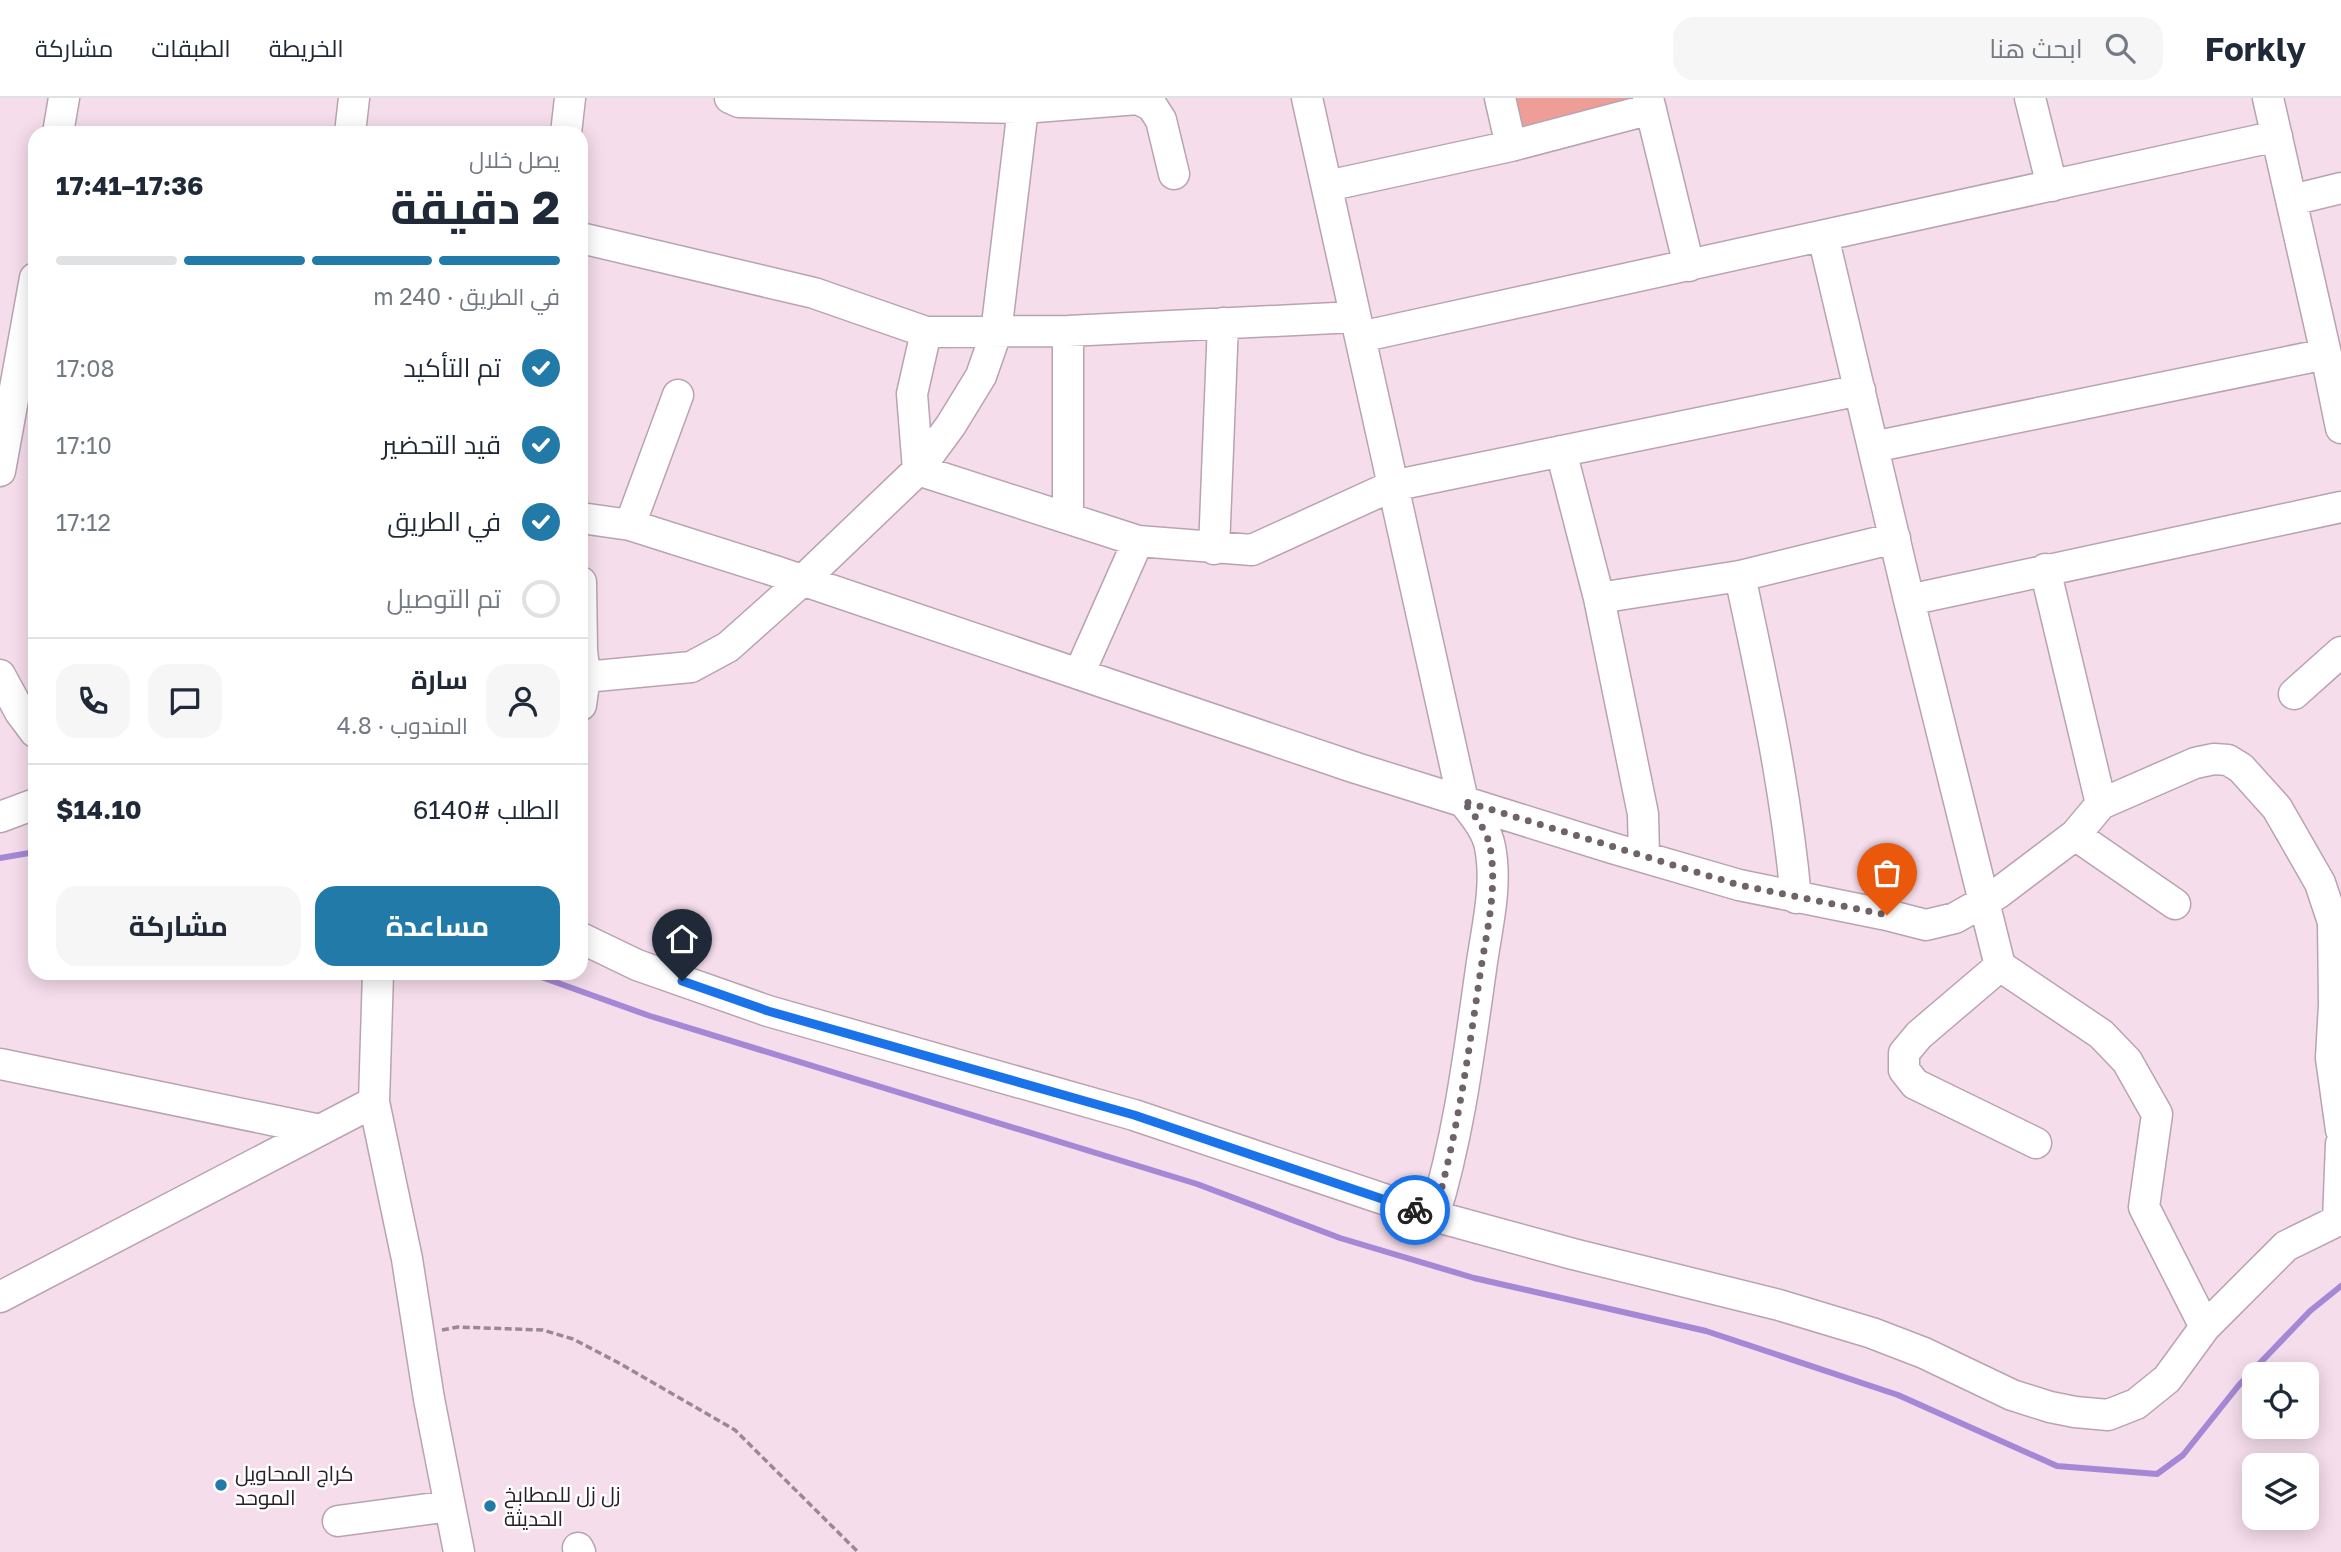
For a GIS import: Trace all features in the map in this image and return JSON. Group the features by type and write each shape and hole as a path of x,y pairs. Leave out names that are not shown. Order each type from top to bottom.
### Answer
{"street":[{"path":"59,126 64,98"},
{"path":"351,126 354,98"},
{"path":"567,126 570,98"},
{"path":"730,98 739,102 1023,108 1138,99 1152,106 1161,120 1174,174"},
{"path":"1307,98 1463,801 1479,821 1490,846 1490,907 1461,1103 1445,1179 1434,1216"},
{"path":"1500,98 1511,146"},
{"path":"2030,98 2052,186"},
{"path":"2268,98 2341,428"},
{"path":"1328,186 1511,146 1649,104 1689,266"},
{"path":"588,670 691,667 728,647 918,470 951,425 981,376 996,333 1023,108"},
{"path":"588,240 814,293 926,332 1068,331 1223,323 1357,327 1689,266 2277,136"},
{"path":"2292,200 2341,188"},
{"path":"1823,236 1909,600 2000,966 2101,1034 2127,1061 2158,1114 2144,1207 2205,1328"},
{"path":"0,471 28,321"},
{"path":"1214,549 1223,323"},
{"path":"1068,331 1068,519"},
{"path":"918,470 912,394 926,332"},
{"path":"1873,447 2326,354"},
{"path":"918,470 1138,541 1252,551 1392,486 1860,390"},
{"path":"630,525 678,395"},
{"path":"1560,451 1599,598 1643,814 1644,857"},
{"path":"1909,600 2341,507"},
{"path":"588,519 630,525 803,580 1356,768 1644,857 1739,885 1926,925 1955,918 1997,894 2075,835 2101,804 2194,763 2214,759 2228,760 2241,768 2277,808 2320,883 2333,922 2331,1058 2341,1130"},
{"path":"1599,598 1740,576 1895,538"},
{"path":"1079,674 1138,541"},
{"path":"2045,569 2101,804"},
{"path":"1740,576 1772,720 1791,839 1797,898"},
{"path":"2294,694 2341,652"},
{"path":"0,675 28,723"},
{"path":"0,817 28,807"},
{"path":"2075,835 2175,904"},
{"path":"588,942 637,965 768,1011 1134,1115 1434,1216 1779,1305 1924,1353 2012,1395 2050,1408 2108,1416 2136,1404 2167,1379 2205,1328 2286,1247 2339,1220 2341,1144"},
{"path":"2000,966 1919,1035 1905,1053 1905,1070 1915,1084 2036,1143"},
{"path":"378,980 374,1102 407,1259 459,1552"},
{"path":"0,1064 320,1130"},
{"path":"0,1297 374,1102"},
{"path":"338,1521 450,1506"}],"path":[{"path":"419,1335 458,1327 494,1327 543,1330 573,1339 735,1430 858,1552"}],"shaded area":[{"path":"1512,98 1637,98 1520,134"}],"waterway":[{"path":"0,858 28,853"},
{"path":"550,980 650,1016 1197,1184 1340,1238 1474,1278 1706,1331 1898,1395 2057,1466 2157,1474 2183,1455 2239,1385 2310,1311 2341,1286"}],"way so far":[{"path":"1415,1210 1434,1216 1445,1179 1461,1103 1490,907 1490,846 1479,821 1463,801 1739,885 1887,915"}],"place":[{"name":"كراج المحاويل الموحد","path":"221,1485"},
{"name":"زل زل للمطابخ الحديثة","path":"490,1506"}],"route":[{"path":"682,981 768,1011 1134,1115 1415,1210"}]}
